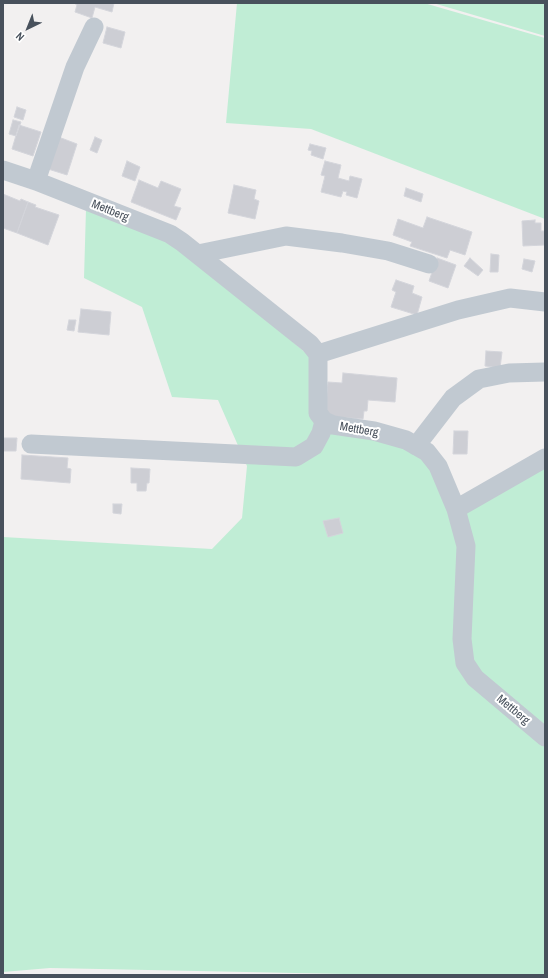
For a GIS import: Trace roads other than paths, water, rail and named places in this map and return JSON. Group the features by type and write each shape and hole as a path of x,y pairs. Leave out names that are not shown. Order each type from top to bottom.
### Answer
{"street":[{"path":"36,181 75,67 94,27"},
{"name":"Mettberg","path":"3,170 36,181 170,234 198,254 310,344 318,354 318,412 324,421 333,425 374,431 406,440 427,452 438,466 456,509 466,546 462,639 465,663 475,678 545,737"},
{"path":"198,254 286,236 342,243 388,251 429,264"},
{"path":"318,354 458,310 510,298 545,302"},
{"path":"416,446 453,398 479,379 509,373 545,372"},
{"path":"31,444 296,457 314,446 321,434 324,421"},
{"path":"456,509 545,458"}]}
